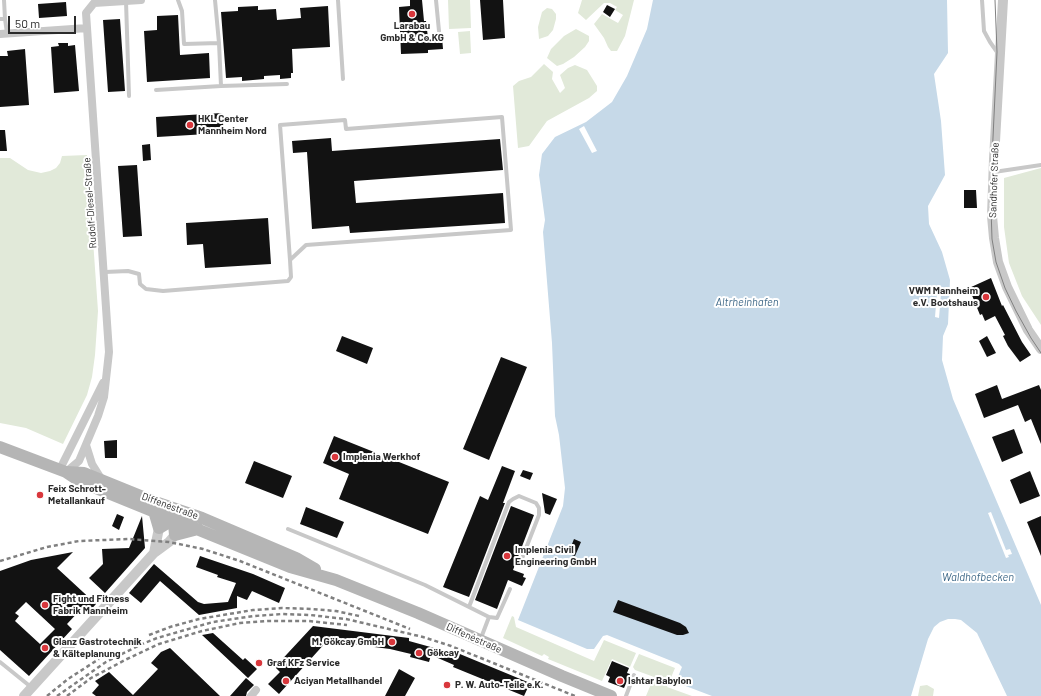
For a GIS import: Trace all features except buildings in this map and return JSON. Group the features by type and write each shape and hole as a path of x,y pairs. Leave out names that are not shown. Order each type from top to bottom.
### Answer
{"main road":[{"name":"Diffenéstraße","path":"0,447 63,471 81,482 154,511 173,513 185,512 202,518 285,554 336,580 418,613 611,696"},
{"name":"Diffenéstraße","path":"63,471 84,473 102,480 173,513 198,529 290,567 336,580"},
{"path":"154,511 160,528 173,513"},
{"path":"173,513 175,535 198,529"}],"street":[{"name":"Rudolf-Diesel-Straße","path":"63,471 78,461 86,445 104,397 109,352 105,272 86,13 94,3 141,0"},
{"name":"Sandhofer Straße","path":"1003,0 992,225 998,262 1007,287 1028,330 1041,349"},
{"path":"3,34 87,28"},
{"name":"Rudolf-Diesel-Straße","path":"63,471 106,377"},
{"path":"86,445 92,464 102,480"},
{"path":"154,553 160,528"},
{"path":"24,696 154,553 169,542 175,535"}],"lane":[{"path":"3,34 5,19 4,0"},
{"path":"178,0 182,11 184,44 219,43"},
{"path":"216,0 221,86"},
{"path":"338,0 343,79"},
{"path":"436,0 439,31"},
{"path":"982,0 984,31 997,52 1000,52"},
{"path":"126,1 129,96"},
{"path":"0,19 5,19"},
{"path":"156,90 287,84"},
{"path":"105,272 128,271 139,274 140,284 146,289 163,291 288,281 291,277 280,125 345,120 346,129 502,117 511,230 306,245 290,260"},
{"path":"994,172 1041,166"},
{"path":"469,607 509,502 519,496 536,503 539,508 539,515 520,562"},
{"path":"288,529 425,585 489,617 497,618 510,589"},
{"path":"481,641 483,631 489,617"},
{"path":"0,662 32,688"},
{"path":"626,696 634,674"}],"green space":[{"path":"448,0 470,0 471,28 449,29"},
{"path":"582,0 634,0 625,36 617,51 611,51 594,24 602,14 618,23 623,15 615,10 617,7 610,3 604,3 586,20 578,13"},
{"path":"547,8 552,9 556,14 556,19 553,30 548,36 539,39 538,27 542,12"},
{"path":"576,29 589,36 589,41 574,57 557,66 547,58 551,49 564,36"},
{"path":"470,31 471,53 460,54 458,32"},
{"path":"544,64 553,72 552,79 560,93 565,88 560,75 568,68 575,65 587,70 597,86 597,91 589,98 547,121 529,146 518,148 513,86 519,81 531,77"},
{"path":"87,155 98,311 95,355 92,377 87,395 63,444 26,428 0,423 0,158 10,158 28,170 41,173 56,168 60,163 62,156"},
{"path":"1041,168 1041,325 1022,296 1009,263 1004,227 1004,178"},
{"path":"512,616 514,617 516,627 594,661 604,640 636,653 630,667 612,659 602,681 548,659 549,657 544,654 542,656 503,638"},
{"path":"639,654 675,668 667,687 692,696 646,696 654,677 635,670 633,667"},
{"path":"927,685 934,689 933,696 918,696 920,686"}],"water":[{"name":"Altrheinhafen","path":"653,0 947,0 948,53 934,74 941,121 945,175 928,206 929,224 942,252 950,280 948,324 943,336 942,360 953,399 1041,605 1041,696 1007,696 977,633 961,620 955,619 948,619 940,622 934,627 928,639 911,696 712,696 683,685 677,679 682,667 679,664 607,635 603,636 594,649 587,649 518,620 563,506 565,488 559,435 555,416 552,343 543,232 545,220 539,175 542,154 555,137 586,122 612,102 627,76 647,29"}],"pier":[{"path":"584,126 597,151 592,153 579,129"},
{"path":"937,293 941,293 939,318 935,317"},
{"path":"991,512 1006,550 1010,549 1012,554 1008,555 1009,557 1006,558 988,513"}],"tram line":[{"path":"995,0 997,52 992,159 992,239 996,262 1005,288 1016,311 1041,353"}],"railway":[{"path":"0,561 47,547 79,541 129,539 169,542 203,549 240,561 410,629"},
{"path":"149,635 170,627 199,619 253,610 282,608 311,609 336,611 359,616"},
{"path":"57,696 106,662 157,638 213,622 254,616 282,614 346,619 423,637 451,646 575,696"},
{"path":"67,696 91,678 127,659 159,644 202,631 240,623 268,621 309,621 347,625"},
{"path":"47,696 68,679 99,659"}],"place":[{"name":"Larabau GmbH & Co.KG","path":"412,14"},
{"name":"HKL Center Mannheim Nord","path":"190,125"},
{"name":"VWM Mannheim e.V. Bootshaus","path":"986,297"},
{"name":"Implenia Werkhof","path":"335,457"},
{"name":"Feix Schrott- Metallankauf","path":"40,495"},
{"name":"Implenia Civil Engineering GmbH","path":"507,556"},
{"name":"Fight und Fitness Fabrik Mannheim","path":"45,605"},
{"name":"M. Gökcay GmbH","path":"392,642"},
{"name":"Glanz Gastrotechnik & Kälteplanung","path":"45,648"},
{"name":"Gökcay","path":"419,653"},
{"name":"Graf KFz Service","path":"259,663"},
{"name":"Aciyan Metallhandel","path":"286,681"},
{"name":"Ishtar Babylon","path":"620,681"},
{"name":"P. W. Auto-Teile e.K.","path":"447,685"}],"water label":[{"name":"Waldhofbecken","path":"978,577"}]}
